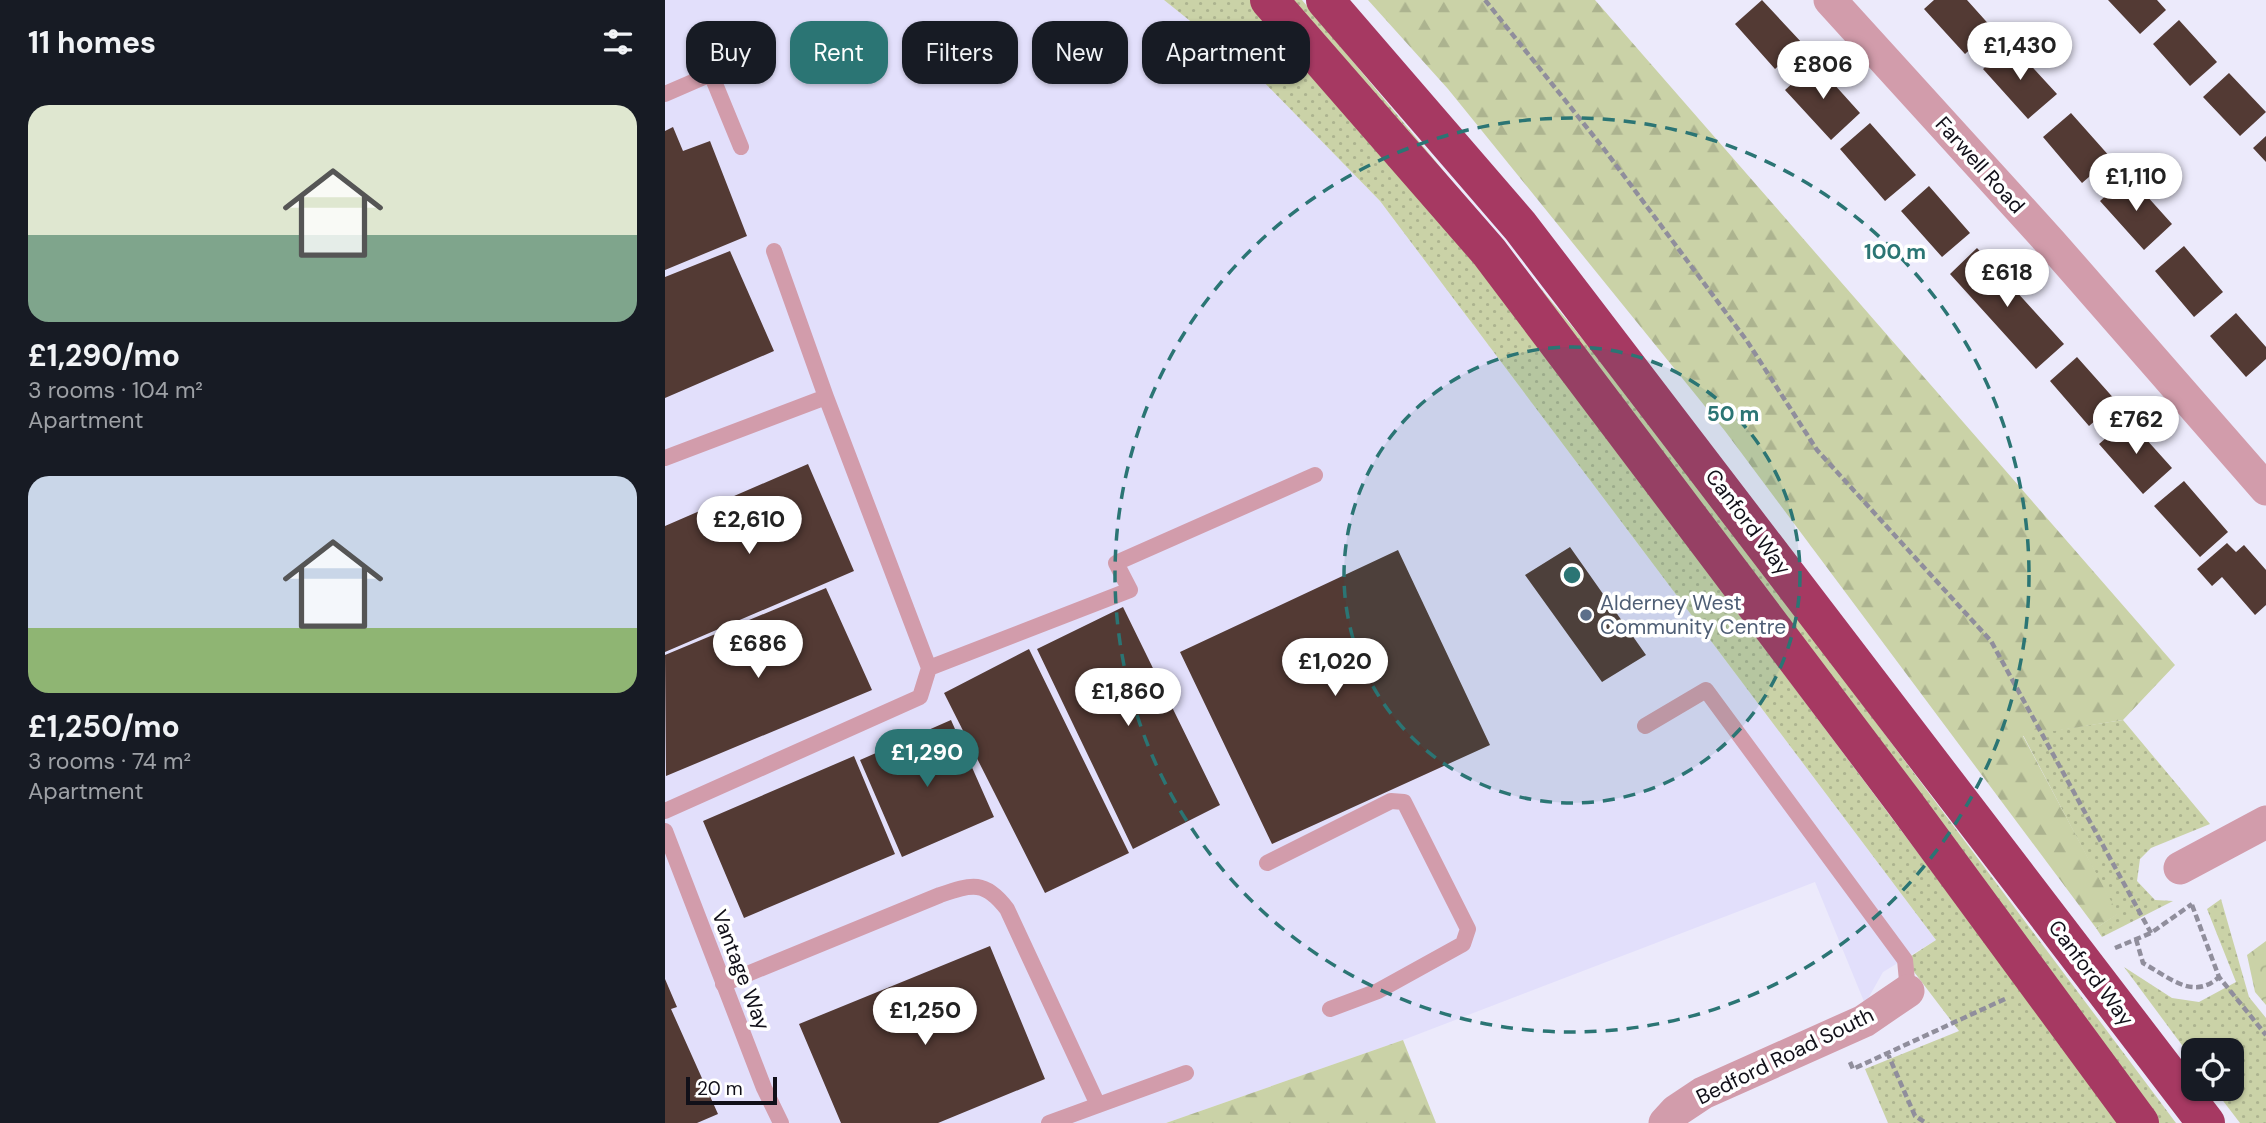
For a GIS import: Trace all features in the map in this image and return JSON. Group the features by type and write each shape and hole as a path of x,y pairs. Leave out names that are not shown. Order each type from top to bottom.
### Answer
{"highway":[{"name":"Canford Way","path":"1269,0 1489,252 1905,802 2140,1123"},
{"name":"Canford Way","path":"1325,0 1520,226 2206,1123"}],"street":[{"name":"Farwell Road","path":"1830,0 2051,243 2266,489"},
{"path":"2180,868 2266,822"},
{"name":"Bedford Road South","path":"1665,1123 1676,1111 1703,1093 1864,1021 1908,992"}],"lane":[{"path":"665,94 711,74 741,147"},
{"path":"665,811 920,697 929,668 826,397 774,251"},
{"path":"665,458 826,397"},
{"path":"929,668 1130,590 1116,563 1315,475"},
{"path":"1646,726 1706,690 1905,960 1908,992"},
{"path":"1267,863 1391,801 1403,802 1468,929 1463,944 1378,991 1329,1009"},
{"name":"Vantage Way","path":"665,831 764,1088 781,1123"},
{"path":"723,984 940,895 961,888 981,887 995,893 1007,909 1098,1105"},
{"path":"1049,1123 1186,1073"}],"path":[{"path":"1485,0 1604,149 1747,341 1817,450 1991,641 2151,933"},
{"path":"2180,868 2219,977 2266,1035"},
{"path":"2115,948 2151,933 2192,905"},
{"path":"2136,939 2143,962 2192,989 2209,985 2219,977"},
{"path":"1839,1032 1853,1069 2010,996"},
{"path":"1887,1052 1916,1116 1926,1123"}],"shaded area":[{"path":"665,0 1164,0 1190,21 1142,21 1142,84 1266,84 1380,201 1936,940 1883,972 1865,1004 1815,882 1403,1040 1166,1123 665,1123"}],"green space":[{"path":"1164,0 1252,0 1270,21 1190,21"},
{"path":"1276,0 1302,0 1648,418 2176,1123 2158,1123 1310,43 1310,21 1292,21"},
{"path":"1368,0 1595,0 2175,665 2123,720 2023,736 2118,914 2096,928 1725,431 1448,89"},
{"path":"1310,69 1499,293 2120,1123 1888,1123 1865,1069 1959,1031 1905,960 1936,940 1380,201 1266,84 1310,84"},
{"path":"2123,720 2210,824 2151,848 2140,859 2137,881 2155,900 2173,901 2102,937 2096,928 2117,914 2023,735"},
{"path":"2221,899 2249,997 2266,1018 2266,1123 2240,1123 2223,1101 2244,1101 2244,1038 2181,1038 2181,1044 2124,967 2172,998 2199,1002 2236,982 2207,909"},
{"path":"2266,941 2266,1005 2255,992 2247,955"},
{"path":"1403,1040 1436,1123 1166,1123"}],"building":[{"path":"1762,0 1803,44 1775,69 1735,24"},
{"path":"1934,0 1967,0 1993,29 1965,54 1924,9"},
{"path":"2108,0 2157,0 2166,10 2140,34"},
{"path":"2179,20 2217,62 2190,86 2153,44"},
{"path":"2011,44 2057,94 2028,119 1983,69"},
{"path":"1815,63 1860,113 1831,140 1785,90"},
{"path":"2229,73 2266,112 2240,136 2203,97"},
{"path":"2071,113 2111,158 2082,183 2043,137"},
{"path":"1870,123 1916,175 1885,201 1840,149"},
{"path":"673,127 683,151 710,141 747,236 665,270 665,131"},
{"path":"2266,136 2266,162 2253,148"},
{"path":"2128,175 2172,224 2144,250 2100,201"},
{"path":"1929,186 1970,233 1942,257 1901,211"},
{"path":"2184,246 2223,292 2194,317 2155,271"},
{"path":"1977,248 2064,344 2036,369 1950,274"},
{"path":"730,251 774,351 665,398 665,277"},
{"path":"2236,313 2266,347 2266,359 2246,377 2210,336"},
{"path":"2077,357 2117,402 2089,426 2050,381"},
{"path":"2128,419 2172,468 2143,494 2099,444"},
{"path":"808,464 854,571 665,652 665,526"},
{"path":"2184,481 2228,532 2200,557 2154,506"},
{"path":"2227,543 2236,552 2244,545 2266,570 2266,605 2255,615 2222,577 2212,586 2197,569"},
{"name":"Alderney West Community Centre","path":"1570,547 1646,655 1602,682 1525,575"},
{"path":"1398,550 1490,745 1272,844 1180,652"},
{"path":"826,588 872,690 666,776 665,655"},
{"path":"1123,607 1220,805 1133,849 1037,649"},
{"path":"1029,649 1129,853 1045,893 944,693"},
{"path":"951,720 994,817 902,857 860,760"},
{"path":"854,756 895,854 744,918 703,821"},
{"path":"990,946 1045,1079 938,1123 841,1123 799,1024"},
{"path":"665,979 677,1007 671,1009 718,1114 697,1123 665,1123"}],"place":[{"name":"Alderney West Community Centre","path":"1586,615"}]}
